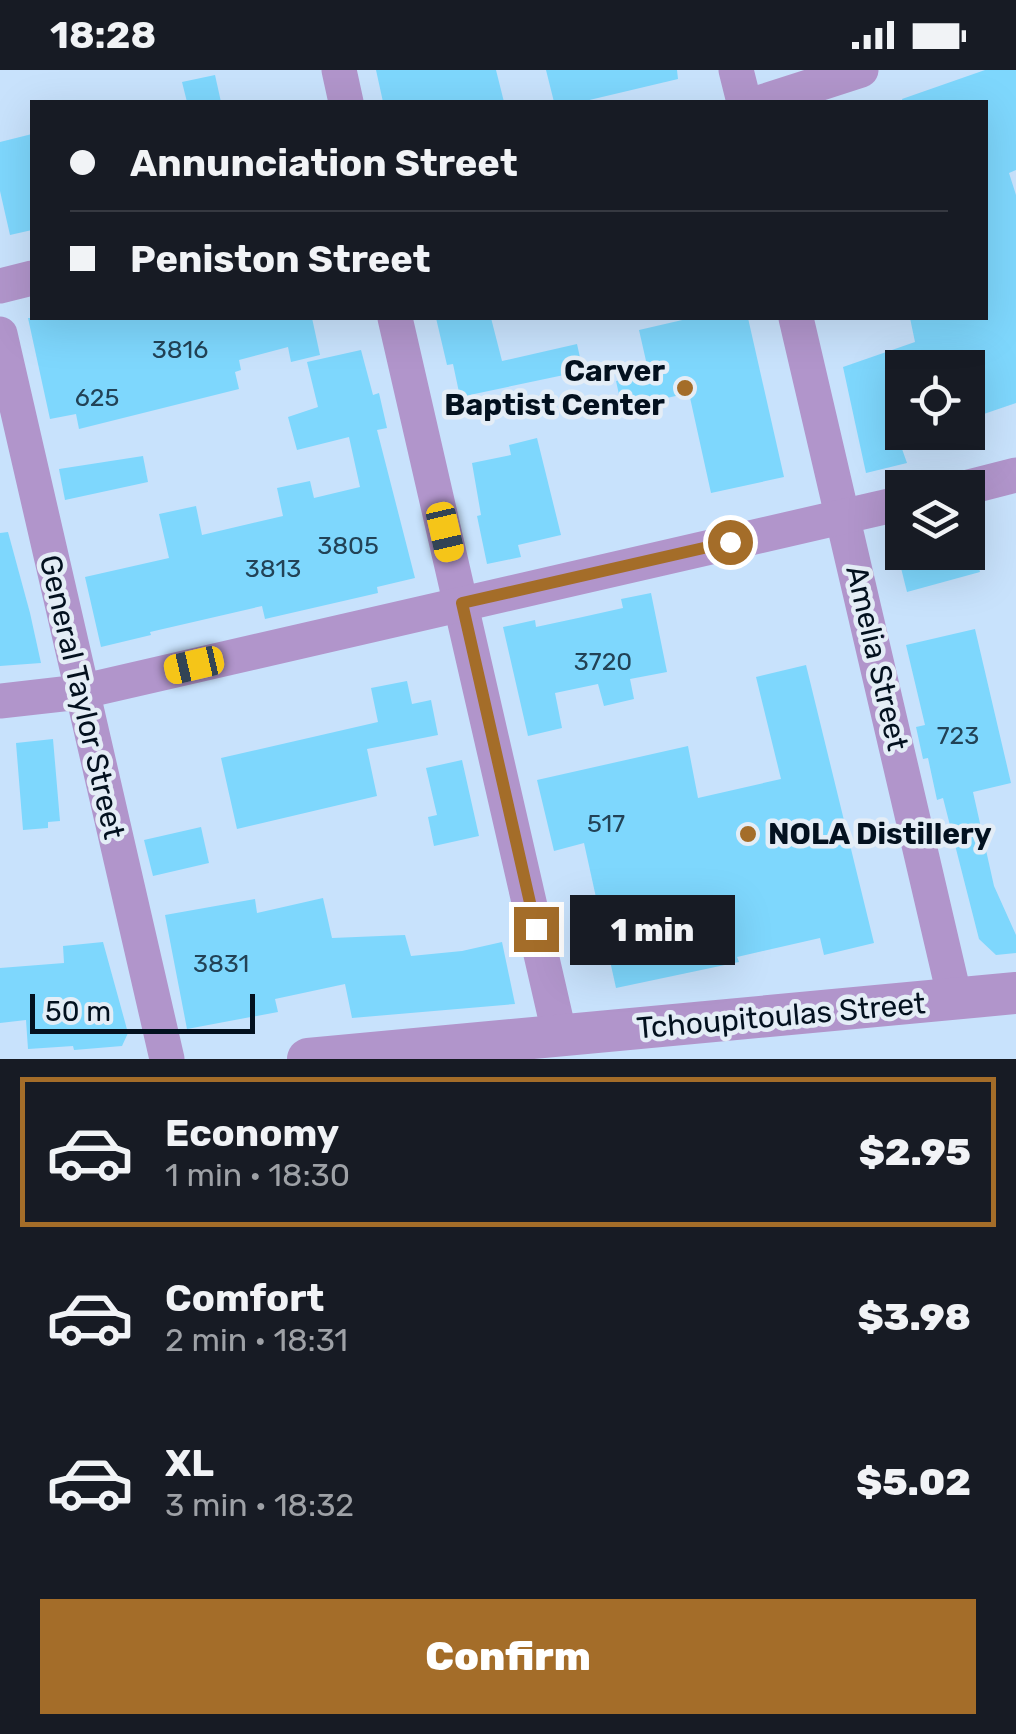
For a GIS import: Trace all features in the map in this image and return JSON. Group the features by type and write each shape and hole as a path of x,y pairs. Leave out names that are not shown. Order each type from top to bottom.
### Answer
{"street":[{"path":"338,70 346,100"},
{"path":"736,70 744,100"},
{"path":"768,100 861,70"},
{"path":"0,286 30,278"},
{"path":"396,320 560,1037"},
{"name":"Amelia Street","path":"796,320 955,999"},
{"name":"General Taylor Street","path":"0,334 167,1059"},
{"path":"985,483 1016,475"},
{"path":"0,701 80,692 885,506"},
{"name":"Tchoupitoulas Street","path":"308,1059 1016,993"}],"building":[{"path":"376,70 496,70 504,100 383,100"},
{"path":"546,70 677,70 678,79 589,100 554,100"},
{"path":"985,70 1016,70 1016,170 1009,173 1016,195 1016,403 985,414 985,350 892,350 915,342 910,320 988,320 988,100 902,100"},
{"path":"215,75 221,100 186,100 182,82"},
{"path":"30,134 30,230 10,235 0,191 0,142"},
{"path":"28,318 312,320 320,355 291,362 288,347 239,360 241,370 235,372 239,389 79,429 76,414 50,419"},
{"path":"436,320 492,320 502,361 577,344 583,371 460,397 453,364 447,365"},
{"path":"682,320 748,320 784,477 711,493 689,393 622,408 616,381 649,374 639,330"},
{"path":"361,350 373,395 379,393 387,428 377,430 415,578 377,587 378,593 265,619 262,606 101,647 85,577 169,558 159,514 196,506 202,535 283,516 277,488 310,481 314,498 360,487 349,437 297,450 288,417 318,407 307,362"},
{"path":"885,352 885,450 902,450 907,463 866,473 843,367"},
{"path":"537,438 561,535 518,545 521,557 487,564 472,463 511,455 509,445"},
{"path":"143,456 148,482 65,500 59,469"},
{"path":"8,532 41,663 0,666 0,533"},
{"path":"902,570 980,570 980,572 907,592"},
{"path":"651,593 667,672 630,679 634,699 604,706 598,684 555,693 562,728 528,736 503,627 535,620 536,627 623,608 621,599"},
{"path":"975,629 1011,783 973,792 994,886 1016,935 1016,953 996,955 979,939 943,798 937,800 928,758 923,759 916,727 925,725 906,645"},
{"path":"806,665 874,943 824,955 820,938 737,957 739,962 616,988 584,843 554,851 537,780 688,746 698,798 781,779 756,677"},
{"path":"407,681 412,704 431,700 438,735 367,749 377,796 237,829 221,758 378,722 371,688"},
{"path":"53,739 60,821 48,822 48,828 23,830 16,743"},
{"path":"462,760 479,836 434,846 428,817 437,815 426,768"},
{"path":"201,827 209,863 153,876 144,840"},
{"path":"323,898 332,938 405,935 411,956 502,942 515,1004 352,1018 345,984 275,999 278,1012 187,1029 165,915 255,899 257,913"},
{"path":"103,942 128,1033 122,1046 28,1049 26,1020 0,1023 0,968 64,963 63,946"}],"place":[{"name":"Carver Baptist Center","path":"685,388"},
{"name":"NOLA Distillery","path":"748,834"}],"route":[{"path":"536,929 462,603 730,542"}]}
